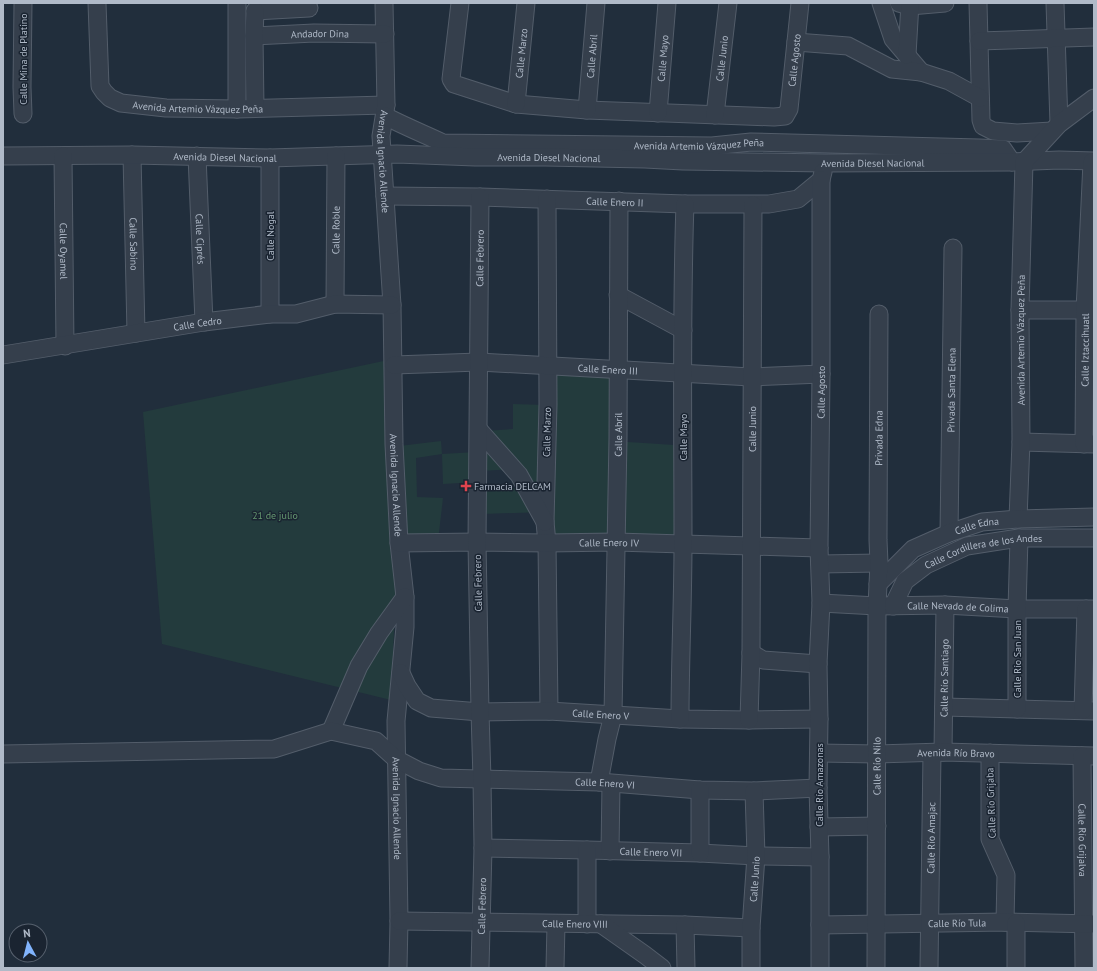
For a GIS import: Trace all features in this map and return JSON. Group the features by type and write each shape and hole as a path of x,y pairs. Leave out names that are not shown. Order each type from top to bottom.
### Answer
{"street":[{"name":"Calle Mina de Platino","path":"23,3 23,114"},
{"name":"Avenida Artemio Vázquez Peña","path":"97,3 100,86 110,98 121,103 166,108 255,108 385,111 411,129 444,143 712,146 751,142 1002,149 1018,162 1020,310 1020,442 1018,519"},
{"path":"237,3 237,109"},
{"name":"Avenida Ignacio Allende","path":"384,3 385,111 381,136 390,155 385,196 392,305 394,444 399,543 405,597 401,673 396,720 399,921 398,968"},
{"path":"460,3 451,78 454,84 516,104 587,110 715,115"},
{"name":"Calle Marzo","path":"516,104 526,3"},
{"name":"Calle Abril","path":"587,110 596,3"},
{"name":"Calle Mayo","path":"658,113 667,3"},
{"name":"Calle Junio","path":"715,115 728,3"},
{"name":"Calle Agosto","path":"715,115 785,116 789,109 800,3"},
{"path":"881,3 893,39 920,72"},
{"path":"907,55 906,4 944,3"},
{"path":"978,3 980,98 981,120 983,126 993,131 1017,133 1056,128"},
{"path":"1055,3 1056,128"},
{"path":"255,108 254,36 258,7 308,6 310,34"},
{"name":"Andador Dina","path":"254,36 385,34"},
{"path":"979,41 1094,37"},
{"path":"796,42 848,46 892,69 920,72 949,81 980,98"},
{"path":"1018,162 1056,128 1094,98"},
{"path":"390,155 404,148 408,142 411,129"},
{"path":"821,180 825,163 824,144"},
{"name":"Avenida Diesel Nacional","path":"3,156 132,155 270,158 390,155 825,163 1018,162 1059,160 1093,162"},
{"name":"Calle Sabino","path":"132,155 136,333"},
{"name":"Calle Oyamel","path":"63,156 65,346"},
{"name":"Calle Ciprés","path":"197,156 204,322"},
{"name":"Calle Roble","path":"335,304 336,156"},
{"name":"Calle Nogal","path":"270,158 270,314"},
{"name":"Calle Iztaccíhuatl","path":"1089,444 1089,310 1093,162"},
{"name":"Calle Agosto","path":"821,180 819,556 821,603"},
{"name":"Calle Enero II","path":"385,196 480,197 752,205 769,204 798,199 821,180"},
{"name":"Calle Febrero","path":"480,197 477,542 483,848 480,968"},
{"name":"Calle Marzo","path":"547,199 548,404 545,522 547,543 549,711"},
{"name":"Calle Abril","path":"610,850 605,783 607,739 613,715 615,668 619,202"},
{"name":"Calle Mayo","path":"680,719 683,544 684,204"},
{"name":"Calle Junio","path":"748,720 751,653 752,205"},
{"name":"Privada Santa Elena","path":"949,532 953,248"},
{"path":"618,295 683,330"},
{"name":"Calle Cedro","path":"3,355 204,322 270,314 296,314 335,304 392,305"},
{"path":"1020,310 1089,310"},
{"name":"Privada Edna","path":"879,314 879,563"},
{"name":"Calle Enero III","path":"394,365 479,362 751,377 821,374"},
{"path":"479,430 519,475 545,522"},
{"path":"1020,442 1089,444"},
{"name":"Calle Edna","path":"878,584 913,549 949,532 982,522 1018,519 1094,517"},
{"name":"Calle Cordillera de los Andes","path":"885,606 905,581 926,565 967,546 1019,538 1094,538"},
{"name":"Calle Río San Juan","path":"1017,709 1019,538"},
{"name":"Calle Enero IV","path":"399,543 616,542 751,546 879,563"},
{"name":"Calle Río Nilo","path":"876,968 877,754 885,606 878,584 879,563"},
{"path":"3,754 274,748 331,731 359,666 379,633 405,597"},
{"name":"Calle Nevado de Colima","path":"821,603 885,606 945,605 1017,609 1090,609"},
{"name":"Calle Río Amazonas","path":"820,968 818,664 821,603"},
{"name":"Calle Río Santiago","path":"938,752 944,707 945,605"},
{"path":"944,707 1088,710 1090,609"},
{"path":"751,653 763,660 818,664"},
{"name":"Calle Enero V","path":"401,673 407,686 417,701 431,708 480,712 549,711 680,719 819,719"},
{"name":"Calle Enero VI","path":"331,731 376,741 396,759 419,771 441,778 605,783 700,790 754,791 818,788"},
{"name":"Avenida Río Bravo","path":"819,753 877,754 938,752 1088,756"},
{"name":"Calle Río Amajac","path":"929,968 929,923 938,752"},
{"name":"Calle Río Grijaba","path":"990,753 990,839 1006,876 1016,968"},
{"name":"Calle Río Grijalva","path":"1084,968 1089,924 1088,756"},
{"path":"700,790 700,853"},
{"name":"Calle Junio","path":"752,968 751,928 756,856 754,791"},
{"path":"819,827 877,826"},
{"name":"Calle Enero VII","path":"483,848 610,850 820,857"},
{"path":"586,850 594,924 645,955 662,968"},
{"name":"Calle Enero VIII","path":"399,921 685,925 751,928"},
{"name":"Calle Río Tula","path":"820,925 1010,922 1089,924"},
{"path":"555,968 556,924"},
{"path":"685,925 686,968"}],"green space":[{"name":"21 de julio","path":"393,359 398,537 391,700 162,644 143,412"},
{"path":"552,371 610,375 613,441 674,445 677,536 551,539"},
{"path":"513,404 545,405 543,512 482,514 483,492 516,488 515,469 481,471 485,431 513,429"},
{"path":"441,441 442,454 416,458 417,497 443,498 438,541 403,536 399,446"},
{"path":"476,452 476,482 443,484 442,454"}],"place":[{"name":"Farmacia DELCAM","path":"466,486"}]}
